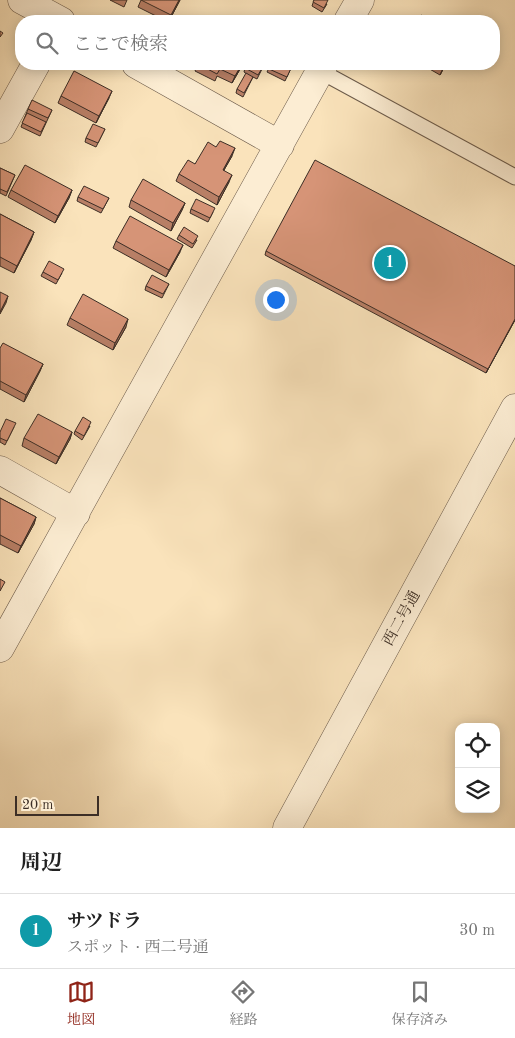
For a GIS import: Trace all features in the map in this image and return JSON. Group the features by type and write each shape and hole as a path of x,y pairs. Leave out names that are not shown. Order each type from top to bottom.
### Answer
{"street":[{"path":"22,0 49,15"},
{"path":"351,15 360,0"},
{"path":"0,129 33,70"},
{"path":"147,70 280,144"},
{"path":"0,648 321,70"},
{"name":"西二号通","path":"287,828 515,408"},
{"path":"0,470 76,513"}],"lane":[{"path":"326,70 515,176"}],"building":[{"path":"141,0 179,0 171,15"},
{"path":"314,0 328,0 324,8 313,2"},
{"path":"209,70 219,70 217,74"},
{"path":"222,70 238,70 235,76"},
{"path":"249,70 261,70 258,75"},
{"path":"271,70 290,70 287,77"},
{"path":"74,71 112,91 99,116 61,96"},
{"path":"246,73 253,77 244,93 237,89"},
{"path":"32,100 52,110 48,118 28,109"},
{"path":"27,113 46,122 41,132 22,123"},
{"path":"93,124 105,129 98,143 86,138"},
{"path":"220,141 235,148 223,170 232,175 219,197 179,174 188,160 195,164 208,142 216,147"},
{"path":"315,160 515,266 515,319 488,369 266,251"},
{"path":"25,165 72,190 58,216 11,190"},
{"path":"0,168 15,175 7,192 0,189"},
{"path":"143,179 185,203 173,223 131,200"},
{"path":"84,186 109,198 103,209 78,197"},
{"path":"196,199 215,208 210,218 191,209"},
{"path":"0,214 34,232 17,266 0,257"},
{"path":"130,216 183,245 169,270 116,241"},
{"path":"184,227 198,236 193,244 179,235"},
{"path":"49,261 64,269 58,280 43,272"},
{"path":"152,275 169,284 163,294 146,286"},
{"path":"0,292 8,296 0,312"},
{"path":"83,294 128,319 115,343 70,318"},
{"path":"3,343 43,364 26,395 0,381 0,348"},
{"path":"38,414 72,432 59,457 24,438"},
{"path":"83,417 91,422 84,436 75,431"},
{"path":"6,419 16,423 7,441 0,438 0,432"},
{"path":"0,498 36,517 21,546 0,535"},
{"path":"0,579 5,582 0,591"}],"place":[{"name":"サツドラ","path":"390,263"}]}
